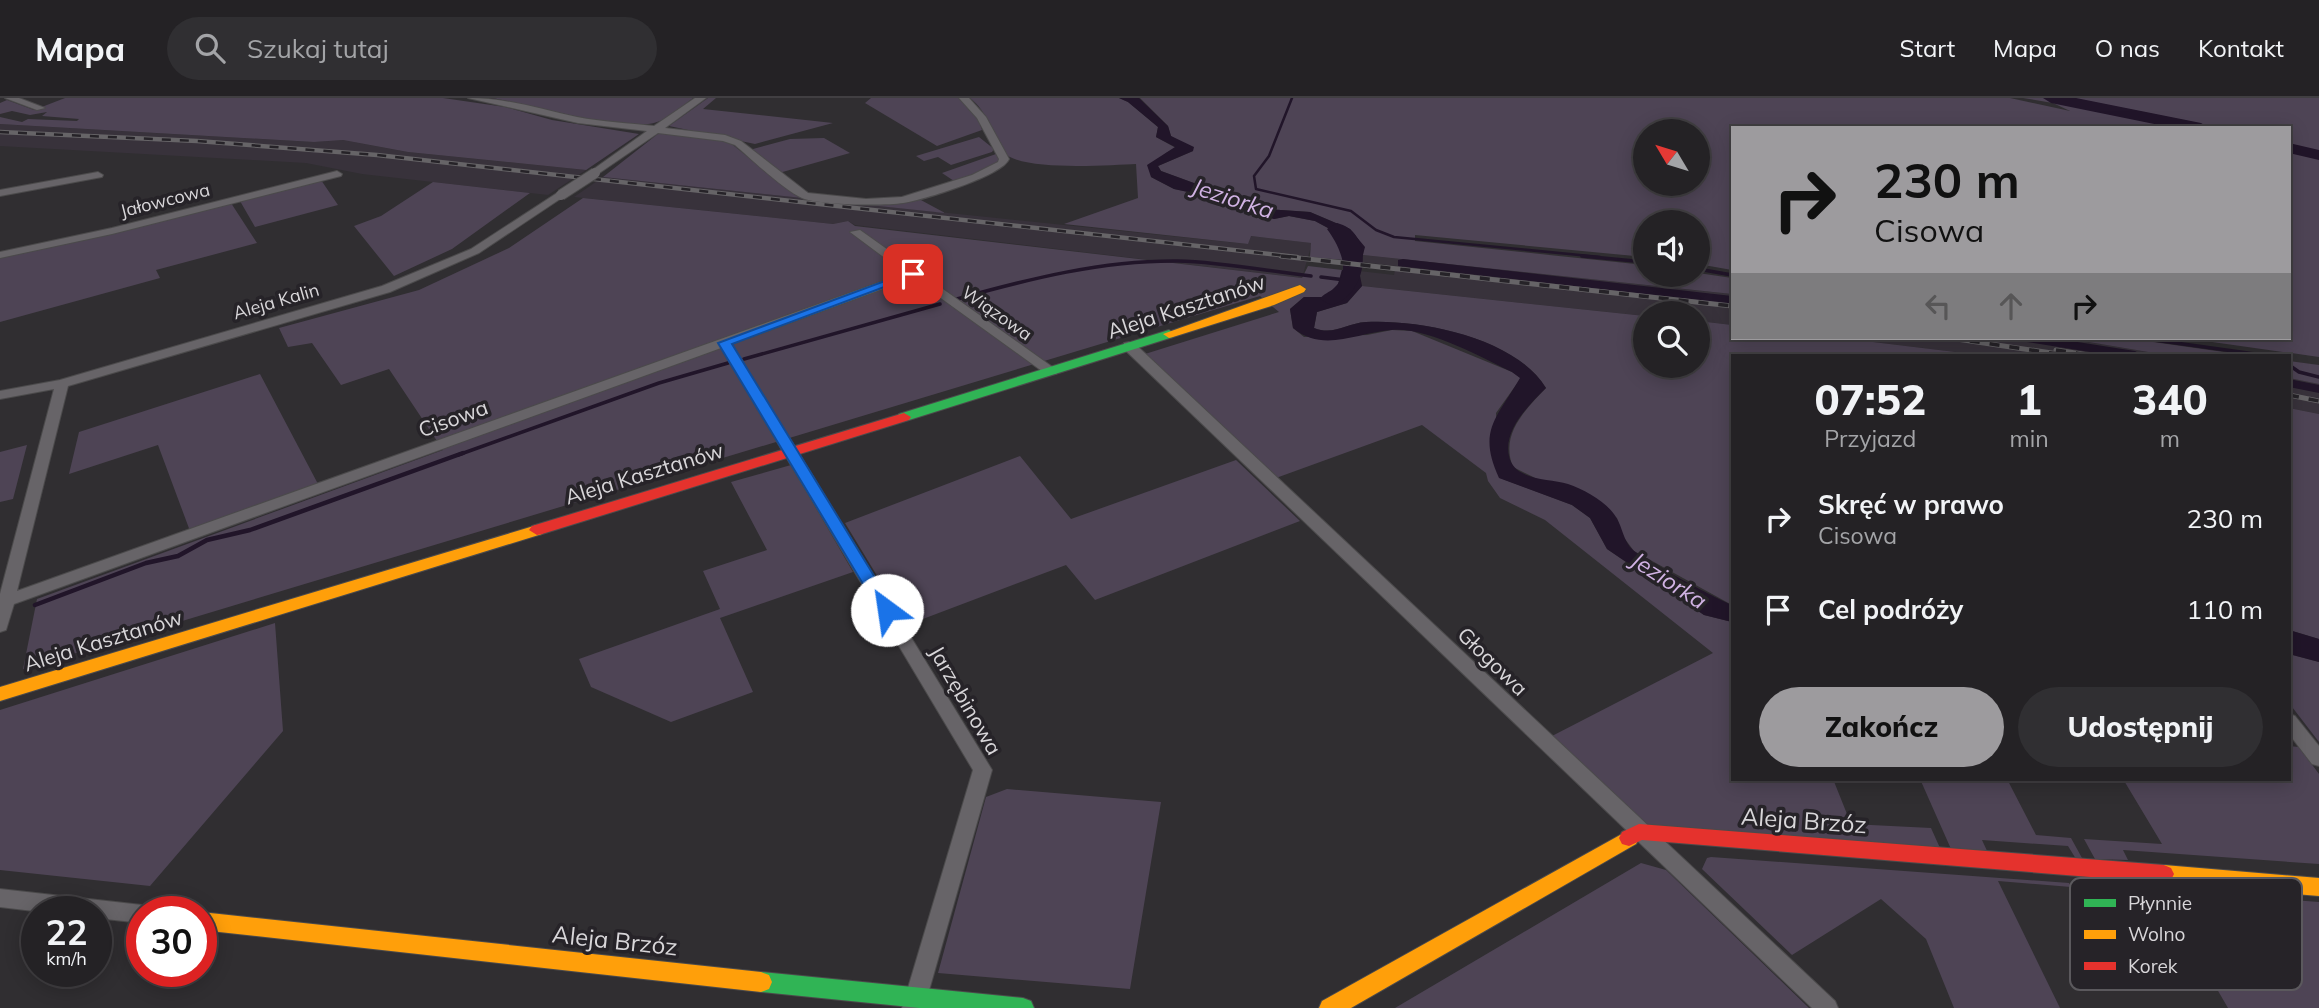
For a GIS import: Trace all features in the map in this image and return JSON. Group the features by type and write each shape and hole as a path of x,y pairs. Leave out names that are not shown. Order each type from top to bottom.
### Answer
{"street":[{"path":"10,98 40,108"},
{"path":"473,98 524,106 578,120 725,138 738,143 808,197 891,203 992,170 1004,159 981,117 964,98"},
{"name":"Aleja Kalin","path":"0,395 62,384 386,289 475,251 595,173 701,98"},
{"name":"Jałowcowa","path":"0,255 112,231 337,174"},
{"path":"0,193 98,175"},
{"name":"Wiązowa","path":"856,232 1051,371"},
{"name":"Cisowa","path":"4,602 913,274"},
{"name":"Aleja Kasztanów","path":"0,694 1051,371 1300,289"},
{"name":"Jarzębinowa","path":"725,343 983,770 914,1002"},
{"name":"Głogowa","path":"1129,346 1827,1008"},
{"path":"0,626 62,384"},
{"path":"2291,724 2319,759"},
{"path":"1330,1008 1639,832"},
{"name":"Aleja Brzóz","path":"1639,832 2208,878"},
{"path":"0,898 126,912"},
{"name":"Aleja Brzóz","path":"217,923 914,1002 1023,1008"}],"shaded area":[{"path":"65,98 443,98 505,107 552,120 639,134 586,170 408,152 343,140 314,142 0,124 0,117 22,122 28,119 77,121 79,119 42,116 47,112 30,115 12,111 0,114 0,103 7,100 34,110"},
{"path":"491,98 693,98 667,118 642,125 601,121"},
{"path":"708,98 716,98 703,109 833,123 755,144 669,126"},
{"path":"871,98 959,98 977,115 982,130 937,146 865,103"},
{"path":"970,98 1119,98 1128,102 1158,127 1156,137 1176,148 1166,153 1151,177 1174,189 1207,196 1274,219 1289,216 1315,221 1328,228 1343,243 1344,260 1310,257 1311,243 1251,236 1248,244 1064,224 1138,198 1136,164 1065,166 1013,158 1004,152 986,116"},
{"path":"1140,98 2010,98 2070,111 2053,103 2023,98 2319,98 2319,357 2198,340 2291,340 2291,126 1731,126 1731,270 1710,266 1710,210 1633,210 1633,256 1415,235 1415,241 1633,264 1633,284 1363,255 1364,247 1350,229 1310,212 1265,209 1161,171 1158,166 1193,151 1171,136 1168,126"},
{"path":"0,124 314,142 343,140 408,152 586,170 548,195 362,174 306,163 0,146"},
{"path":"659,133 728,141 789,190 862,204 891,204 919,199 945,213 603,177"},
{"path":"979,137 994,149 992,152 951,165 938,157 924,161 916,156"},
{"path":"824,138 850,153 779,173 753,153 753,149 790,139"},
{"path":"996,154 1000,161 982,172 954,181 942,173"},
{"path":"603,177 1247,244 1250,236 1312,243 1302,278 855,225 848,221 833,224 574,197"},
{"path":"321,180 338,205 255,227 240,201"},
{"path":"433,182 530,193 452,249 394,276 354,226 381,216"},
{"path":"583,198 833,224 848,221 855,226 1302,278 1308,266 1342,270 1337,288 1329,297 1304,297 1290,309 1293,328 1304,337 1367,335 1392,330 1412,331 1521,378 1496,413 1500,478 1572,505 1590,518 1607,549 1704,615 1731,622 1731,781 1834,781 1851,824 1931,828 1940,848 1645,825 1552,736 1713,653 1545,520 1500,498 1488,481 1486,473 1422,425 1276,478 1145,354 1279,312 1260,296 23,669 37,599 443,450 389,369 341,385 312,343 288,347 279,328 419,290 509,248"},
{"path":"231,203 257,243 156,270 160,278 0,322 0,258"},
{"path":"1363,255 1633,284 1633,287 1666,287 1731,294 1731,325 1710,322 1710,301 1633,301 1633,315 1362,286 1359,271 1394,275 1396,266 1361,262"},
{"path":"1710,275 1731,278 1731,294 1666,287 1710,287"},
{"path":"1362,286 1633,315 1633,378 1710,378 1710,322 1731,325 1731,340 1856,340 1972,354 1731,354 1731,604 1634,551 1622,535 1617,518 1513,467 1510,444 1516,424 1546,388 1532,371 1513,356 1465,335 1413,324 1366,322 1334,330 1321,330 1314,328 1317,312 1347,303"},
{"path":"1856,340 2077,340 2160,354 1972,354"},
{"path":"2077,340 2139,340 2238,354 2160,354"},
{"path":"2291,361 2319,365 2319,384 2291,378"},
{"path":"260,374 318,484 190,531 158,445 69,474 79,432"},
{"path":"2291,378 2319,384 2319,414 2291,408"},
{"path":"2291,408 2319,414 2319,639 2291,631"},
{"path":"27,445 13,499 0,502 0,452"},
{"path":"1020,456 1071,519 1236,460 1300,521 1095,600 1066,565 907,625 845,523"},
{"path":"791,465 853,572 720,618 753,692 671,722 591,687 579,659 720,609 703,571 767,550 731,482"},
{"path":"275,623 283,731 150,886 0,870 0,710"},
{"path":"2291,655 2319,662 2319,742 2291,706"},
{"path":"2291,746 2299,747 2319,774 2319,864 2123,850 2128,860 2095,859 2084,839 2162,844 2124,781 2291,781"},
{"path":"1921,781 2008,781 2036,835 2071,838 2082,858 2076,859 2068,846 1982,840 1988,853 1951,849"},
{"path":"1007,789 1161,802 1130,989 938,973 986,797"},
{"path":"1707,858 2069,883 2070,887 1998,881 2060,1008 1954,1008 1926,939 1881,899 1792,955 1702,869"},
{"path":"1641,863 1666,870 1809,1008 1395,1008"},
{"path":"2302,901 2319,902 2319,1008 2228,1008 2218,990 2302,990"}],"water":[{"path":"1119,98 1139,98 1168,126 1171,136 1194,147 1193,151 1158,166 1161,171 1265,209 1310,212 1350,229 1365,247 1361,262 1344,260 1343,243 1328,228 1315,221 1289,216 1274,219 1207,196 1174,189 1151,177 1147,165 1175,147 1156,137 1158,127 1128,102"},
{"path":"1342,270 1359,271 1362,286 1347,303 1317,312 1314,328 1328,331 1359,323 1388,322 1439,328 1490,344 1513,356 1532,371 1546,388 1525,410 1514,428 1508,446 1512,464 1525,474 1568,484 1601,502 1616,517 1627,543 1633,550 1731,604 1731,622 1704,615 1607,549 1590,518 1572,505 1499,478 1490,448 1490,436 1497,415 1520,378 1512,372 1453,344 1420,333 1391,330 1328,340 1304,335 1293,328 1290,309 1304,297 1329,297 1337,288"},
{"path":"2291,631 2319,639 2319,662 2291,655"}],"waterway":[{"path":"1292,98 1269,156 1254,176 1256,189 1351,211 1376,230 1394,237 1600,257"},
{"path":"2051,98 2191,126"},
{"path":"2291,148 2319,155"},
{"name":"Jeziorka","path":"1331,299 1347,287 1353,267 1349,245 1337,229"},
{"path":"1582,256 1633,261"},
{"path":"957,299 1066,272 1150,262 1212,263 1311,276"},
{"path":"1403,263 1731,300"},
{"path":"1710,271 1731,275"},
{"path":"1321,277 1345,280"},
{"path":"744,359 940,304"},
{"path":"2040,340 2129,354"},
{"path":"2154,340 2255,354"},
{"path":"458,455 659,383 728,363"},
{"path":"2291,366 2299,372 2319,377"},
{"path":"2291,383 2319,389"},
{"path":"35,605 146,563 178,556 207,540 250,530 463,453"}],"railway":[{"path":"0,132 197,141 377,155 1297,257"},
{"path":"1281,256 1731,306"},
{"path":"1964,340 2058,354"},
{"path":"2056,350 2082,354"},
{"path":"2291,395 2319,401"}],"traffic: fast":[{"path":"904,417 1169,334"},
{"path":"761,982 1023,1008"}],"traffic: slow":[{"path":"1169,334 1270,302 1300,289"},
{"path":"0,694 537,530"},
{"path":"1330,1008 1629,838"},
{"path":"2164,874 2212,878"},
{"path":"2302,886 2319,887"},
{"path":"217,923 761,982"}],"traffic: jam":[{"path":"537,530 904,417"},
{"path":"1629,838 1639,832 2164,874"}],"route":[{"path":"887,610 725,343 913,274"}]}
